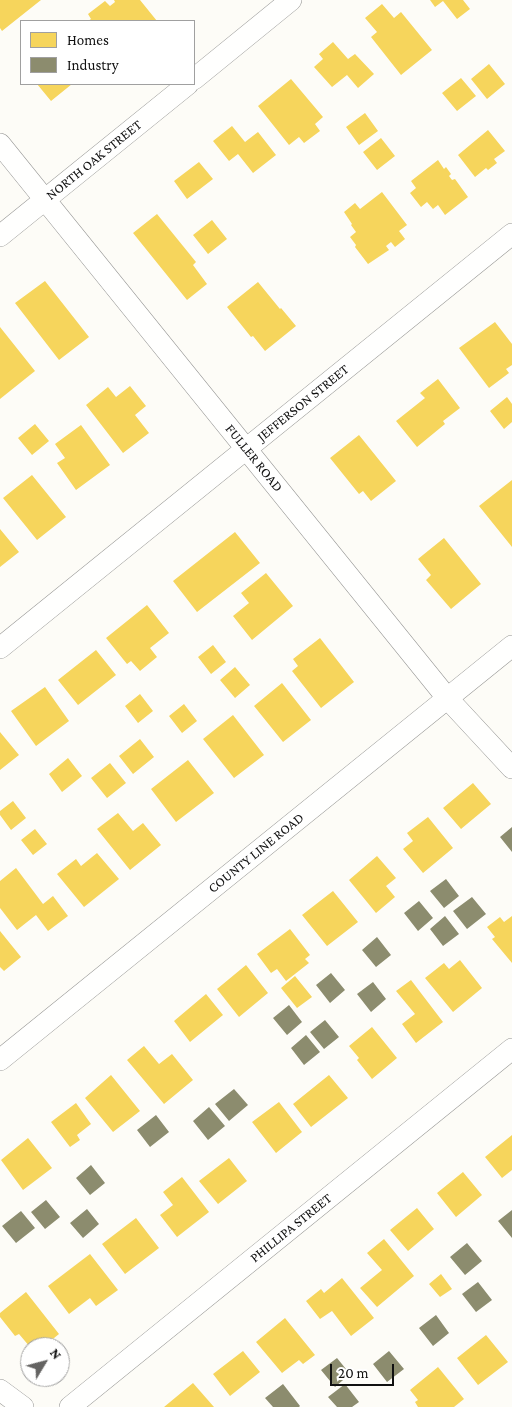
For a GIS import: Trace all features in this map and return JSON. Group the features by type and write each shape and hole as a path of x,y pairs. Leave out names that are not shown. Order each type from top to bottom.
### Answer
{"street":[{"path":"195,78 291,0"},
{"name":"NORTH OAK STREET","path":"0,236 187,85"},
{"name":"FULLER ROAD","path":"0,144 448,699 512,768"},
{"name":"JEFFERSON STREET","path":"0,648 512,234"},
{"name":"COUNTY LINE ROAD","path":"0,1060 512,646"},
{"name":"PHILLIPA STREET","path":"70,1407 512,1049"},
{"path":"0,1390 23,1407"}],"building: Homes":[{"path":"0,0 41,0 2,31 0,28"},
{"path":"114,0 140,0 156,20 90,20 91,19 88,14 105,1 110,6 115,2"},
{"path":"430,0 463,0 470,9 457,19 443,1 435,7"},
{"path":"382,4 394,18 401,12 432,50 401,75 371,37 377,32 365,18"},
{"path":"333,42 348,59 355,54 374,74 358,88 347,75 332,87 314,67 323,59 319,54"},
{"path":"489,64 505,84 487,99 471,79"},
{"path":"461,78 476,96 457,111 442,93"},
{"path":"291,79 323,117 315,124 320,131 304,143 299,137 289,145 258,106"},
{"path":"38,85 71,85 51,101"},
{"path":"365,113 378,131 359,145 346,127"},
{"path":"232,126 245,142 258,132 276,155 253,173 238,154 229,161 213,141"},
{"path":"488,130 505,151 494,159 497,163 488,170 486,168 475,177 458,155"},
{"path":"381,138 395,156 377,170 363,152"},
{"path":"438,160 444,169 446,167 451,174 449,176 452,180 455,179 468,197 445,215 438,205 433,209 427,202 421,207 410,193 416,188 411,181"},
{"path":"199,162 213,179 187,199 174,181"},
{"path":"382,192 407,225 399,231 405,239 395,247 391,242 386,246 389,250 368,264 350,237 356,232 344,212 355,203 360,209"},
{"path":"157,214 196,262 193,265 207,284 187,300 133,233"},
{"path":"212,220 227,239 208,254 193,235"},
{"path":"45,281 89,337 59,360 15,303"},
{"path":"258,282 296,326 265,351 227,307"},
{"path":"495,322 512,344 512,365 506,369 509,373 489,388 459,348"},
{"path":"0,327 35,371 0,399"},
{"path":"438,379 460,408 443,421 445,424 417,447 396,421 425,398 420,393"},
{"path":"130,386 146,406 135,415 149,433 123,453 86,405 108,387 116,397"},
{"path":"507,397 512,404 512,422 504,429 490,411"},
{"path":"35,424 49,441 32,455 18,438"},
{"path":"81,425 110,465 76,490 57,463 65,458 55,444"},
{"path":"359,435 396,481 371,501 363,491 359,494 330,458"},
{"path":"32,475 66,517 37,540 3,498"},
{"path":"512,480 512,547 479,506"},
{"path":"0,529 19,552 0,567"},
{"path":"235,532 260,563 197,612 173,581"},
{"path":"444,538 481,584 451,609 426,580 431,575 418,559"},
{"path":"266,573 293,606 252,640 233,616 249,603 241,593"},
{"path":"147,605 169,633 150,648 157,657 140,671 131,661 127,664 106,638"},
{"path":"320,638 354,682 321,708 292,671 298,666 293,659"},
{"path":"213,645 226,662 211,674 198,657"},
{"path":"96,650 116,675 78,705 58,680"},
{"path":"235,667 250,685 235,698 220,680"},
{"path":"282,683 311,720 283,742 254,706"},
{"path":"45,687 69,721 36,746 11,711"},
{"path":"140,694 153,711 138,723 125,706"},
{"path":"184,704 197,721 182,733 169,716"},
{"path":"233,715 264,755 234,778 203,739"},
{"path":"0,732 19,755 0,770"},
{"path":"140,739 154,757 133,774 119,756"},
{"path":"68,758 82,776 62,792 49,774"},
{"path":"188,760 214,793 176,822 151,789"},
{"path":"110,763 126,783 107,798 91,778"},
{"path":"473,783 491,804 461,829 443,808"},
{"path":"13,801 26,818 11,830 0,815 0,811"},
{"path":"118,813 133,831 143,823 161,845 130,870 97,829"},
{"path":"428,817 453,848 423,873 403,849 413,841 407,833"},
{"path":"35,829 47,844 33,855 21,840"},
{"path":"97,853 119,879 84,907 57,874 76,859 81,866"},
{"path":"377,856 396,878 386,886 395,897 376,913 349,880"},
{"path":"16,868 43,904 53,896 68,916 48,931 36,915 17,930 0,908 0,881"},
{"path":"333,891 358,922 327,946 302,915"},
{"path":"512,916 512,963 492,939 495,937 487,927 500,917 504,922"},
{"path":"290,929 310,955 305,959 309,963 286,981 277,969 271,973 257,954"},
{"path":"0,931 21,957 4,971 0,967"},
{"path":"460,960 482,988 453,1012 425,978 444,963 449,969"},
{"path":"246,965 268,993 239,1017 217,989"},
{"path":"295,976 312,997 297,1008 281,988"},
{"path":"411,980 443,1022 416,1043 402,1024 415,1014 396,991"},
{"path":"206,994 223,1015 190,1042 174,1021"},
{"path":"372,1027 397,1058 372,1079 349,1046"},
{"path":"144,1046 159,1064 172,1054 193,1080 164,1104 127,1060"},
{"path":"111,1075 140,1111 113,1132 85,1098"},
{"path":"329,1075 348,1098 311,1127 293,1104"},
{"path":"279,1102 302,1132 276,1153 252,1122"},
{"path":"76,1103 91,1124 77,1135 80,1140 70,1147 51,1122"},
{"path":"512,1135 512,1170 502,1178 485,1157"},
{"path":"28,1138 52,1168 23,1190 1,1160"},
{"path":"229,1158 247,1181 218,1204 199,1181"},
{"path":"463,1172 482,1195 456,1217 437,1193"},
{"path":"182,1177 209,1212 177,1237 160,1215 173,1205 163,1192"},
{"path":"417,1208 434,1229 408,1251 390,1230"},
{"path":"136,1218 159,1248 125,1274 102,1244"},
{"path":"384,1239 414,1276 377,1307 360,1288 382,1270 367,1253"},
{"path":"90,1254 118,1290 96,1306 90,1298 69,1314 48,1286"},
{"path":"441,1274 452,1289 440,1297 429,1284"},
{"path":"342,1278 374,1318 351,1336 332,1311 320,1319 306,1301 321,1289 324,1293"},
{"path":"26,1292 59,1334 55,1337 22,1337 19,1334 15,1336 0,1317 0,1313"},
{"path":"285,1318 315,1355 303,1364 299,1360 282,1373 256,1342"},
{"path":"486,1335 508,1362 478,1385 457,1358"},
{"path":"243,1351 260,1372 230,1396 213,1374"},
{"path":"438,1367 464,1399 454,1407 418,1407 415,1402 418,1400 410,1390"},
{"path":"193,1383 214,1407 164,1407"}],"building: Industry":[{"path":"512,827 512,852 500,837"},
{"path":"446,879 459,896 444,908 430,891"},
{"path":"472,897 486,914 467,929 453,911"},
{"path":"419,901 433,918 418,931 404,913"},
{"path":"445,916 459,934 443,946 430,929"},
{"path":"377,937 391,955 376,967 362,950"},
{"path":"331,973 345,990 330,1003 316,985"},
{"path":"373,982 386,999 371,1012 357,994"},
{"path":"289,1005 302,1022 287,1035 273,1018"},
{"path":"325,1020 339,1037 324,1049 310,1032"},
{"path":"306,1035 320,1052 304,1065 291,1048"},
{"path":"234,1089 248,1105 229,1121 215,1104"},
{"path":"209,1107 225,1126 208,1140 193,1121"},
{"path":"156,1115 169,1132 150,1147 137,1130"},
{"path":"91,1165 105,1183 90,1195 76,1178"},
{"path":"46,1200 60,1217 45,1229 31,1212"},
{"path":"87,1209 99,1224 83,1238 70,1223"},
{"path":"512,1210 512,1238 498,1221"},
{"path":"21,1211 35,1228 16,1243 2,1226"},
{"path":"467,1243 482,1261 465,1275 450,1257"},
{"path":"478,1282 492,1300 476,1312 462,1294"},
{"path":"436,1315 449,1333 433,1346 419,1328"},
{"path":"389,1351 404,1369 387,1382 373,1364"},
{"path":"337,1358 350,1374 335,1387 321,1370"},
{"path":"283,1384 299,1407 273,1407 265,1398"},
{"path":"345,1384 359,1402 352,1407 337,1407 328,1397"}]}
